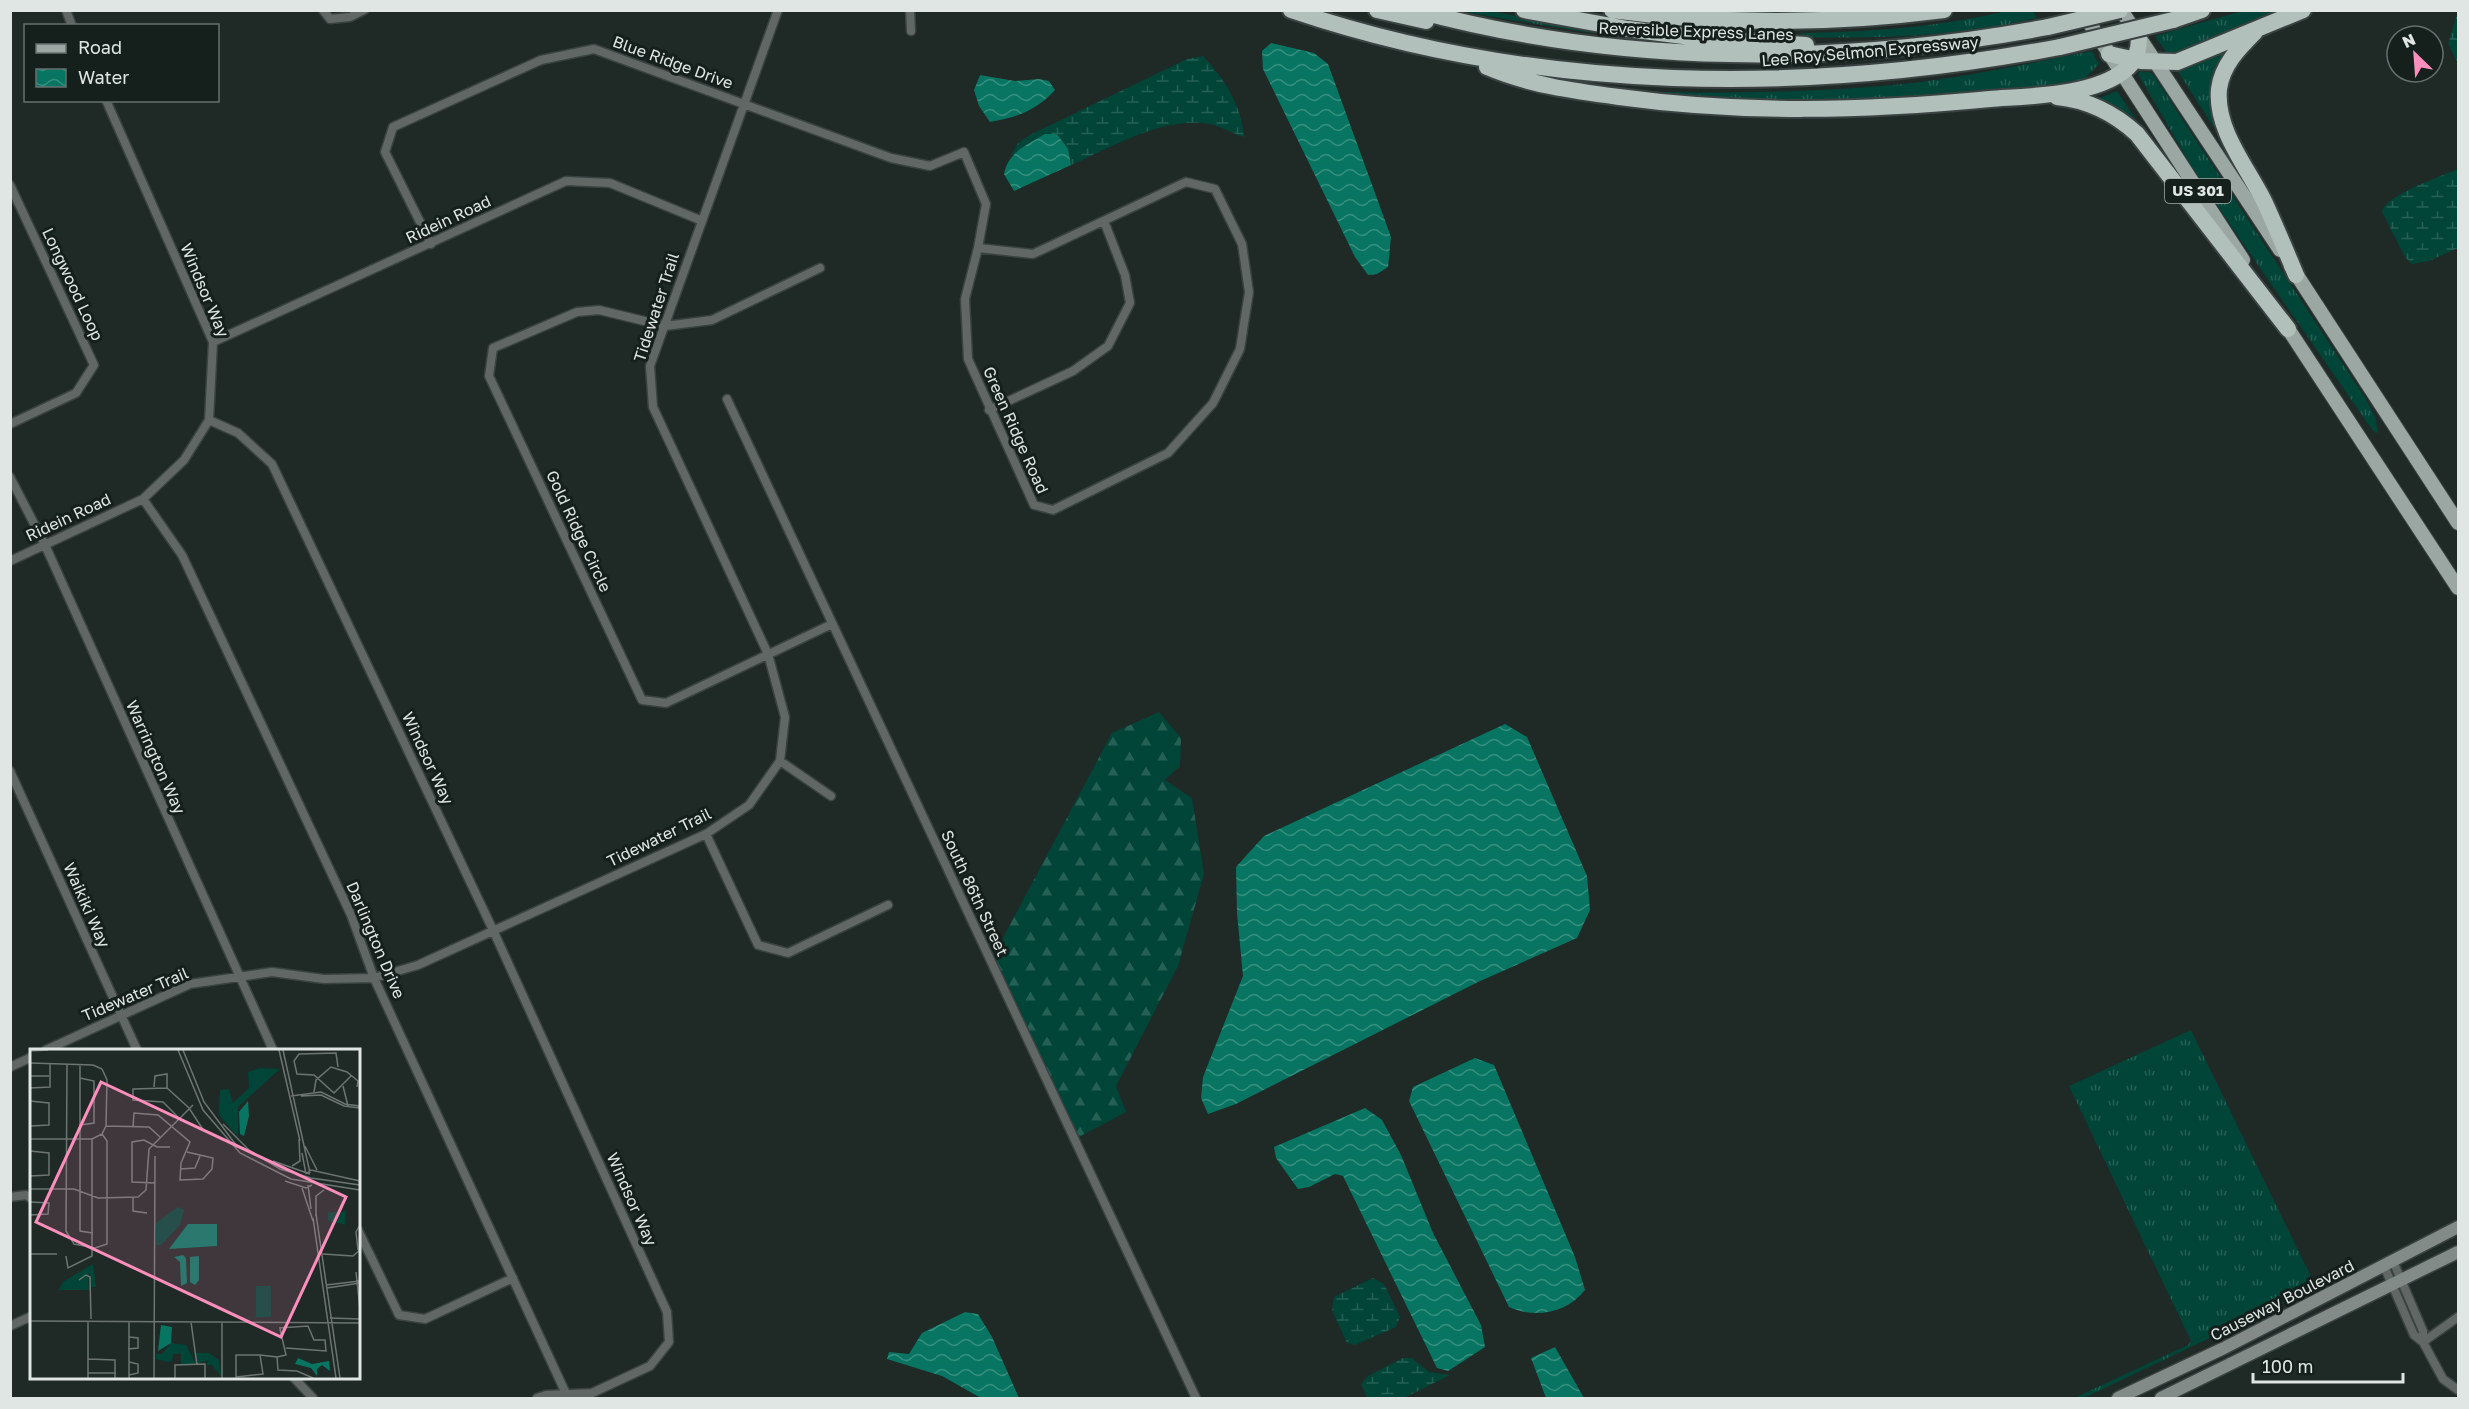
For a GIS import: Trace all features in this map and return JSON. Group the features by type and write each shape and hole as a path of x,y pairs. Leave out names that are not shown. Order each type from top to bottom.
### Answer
{"highway":[{"name":"Lee Roy Selmon Expressway","path":"1291,10 1374,35 1464,56 1589,73 1747,80 1906,69 2060,47 2173,20 2202,10"},
{"path":"1377,10 1417,19 1474,26"},
{"name":"Reversible Express Lanes","path":"1415,10 1474,26 1588,45 1663,51 1772,54 1842,52 1945,43 2048,27 2120,10"},
{"path":"1524,10 1628,30 1707,39 1790,43 1842,52"},
{"name":"Lee Roy Selmon Expressway","path":"1612,10 1692,18 1764,21 1816,20 1944,10"},
{"path":"2109,54 2156,63 2184,60 2303,10"},
{"path":"2255,32 2234,54 2226,68 2220,88 2220,112 2229,137 2265,203 2296,275"},
{"path":"1464,56 1510,76 1560,88 1715,107 1798,110 1885,108 2038,95 2091,86 2122,73 2134,60 2139,38"},
{"path":"2038,95 2085,102 2112,114 2128,126 2151,150 2288,329"}],"main road":[{"name":"US 301","path":"2080,10 2458,588"},
{"name":"US 301","path":"2120,10 2458,523"},
{"name":"Causeway Boulevard","path":"2118,1398 2224,1348 2458,1227"},
{"path":"2161,1398 2458,1252"}],"street":[{"path":"323,10 330,19 350,17 364,10"},
{"name":"Tidewater Trail","path":"48,1049 190,984 272,972 324,979 374,978 418,965 706,834 749,805 780,761 785,717 768,654 653,406 650,366 700,220 778,10"},
{"path":"910,10 911,31"},
{"name":"Blue Ridge Drive","path":"431,244 386,152 393,127 541,60 594,49 891,158 930,166 964,152"},
{"name":"Windsor Way","path":"107,102 213,342 209,420 238,433 272,464 493,930 667,1312 669,1342 650,1366 592,1392 567,1397"},
{"name":"Green Ridge Road","path":"964,152 986,204 965,299 968,359 989,410 1034,505 1053,510 1168,453 1213,403 1240,349 1249,292 1242,244 1215,189 1186,182 1033,254 978,248"},
{"name":"Ridein Road","path":"213,342 566,182 610,183 700,220"},
{"name":"Longwood Loop","path":"10,185 94,365 76,393 10,424"},
{"path":"989,410 1072,371 1108,346 1130,303 1125,275 1104,221"},
{"path":"665,326 712,320 820,268"},
{"name":"Gold Ridge Circle","path":"665,326 599,310 577,312 493,348 489,376 642,700 666,703 832,624"},
{"name":"South 86th Street","path":"727,399 1197,1398"},
{"name":"Ridein Road","path":"10,561 143,499 184,460 209,420"},
{"name":"Warrington Way","path":"10,477 45,545 237,976 273,1049"},
{"name":"Darlington Drive","path":"143,499 182,555 351,915 374,978 567,1397"},
{"path":"780,761 831,796"},
{"name":"Waikiki Way","path":"10,771 136,1049"},
{"path":"706,834 758,945 788,953 888,905"},
{"path":"10,1067 30,1058"},
{"path":"10,1197 26,1194 30,1197"},
{"path":"360,1234 399,1315 425,1319 513,1278"},
{"path":"2388,1264 2423,1330 2423,1342 2443,1379 2458,1390"},
{"path":"10,1326 30,1317"},
{"path":"2423,1342 2458,1317"},
{"path":"296,1379 313,1398"},
{"path":"537,1398 546,1395 567,1397"}],"green space":[{"path":"1458,11 1491,11 1591,33"},
{"path":"2007,11 2033,11 2037,18 1979,29 1920,35 1801,37 1801,33 1931,25"},
{"path":"2242,11 2289,11 2171,59 2155,36"},
{"path":"2458,11 2458,63 2448,44"},
{"path":"2230,45 2225,56 2226,146 2177,70"},
{"path":"2092,51 2099,64 2080,83 1869,105 1769,106 1626,91 1765,92 1904,84 1951,78"},
{"path":"1203,56 1231,93 1240,114 1244,137 1210,124 1174,124 1138,135 1071,165 1068,149 1011,155 1018,143 1030,135 1187,59"},
{"path":"2140,71 2152,73 2366,399 2376,419 2378,433 2373,431 2192,167 2138,74"},
{"path":"2117,91 2137,121 2132,124 2094,100"},
{"path":"2458,169 2458,248 2429,261 2412,264 2405,257 2382,212 2385,206 2403,193"},
{"path":"1159,712 1181,738 1180,766 1165,780 1192,798 1204,874 1178,966 1116,1086 1126,1112 1079,1137 994,955 1112,733"},
{"path":"2191,1030 2316,1287 2084,1398 2074,1398 2188,1345 2191,1341 2069,1086"},
{"path":"1373,1278 1384,1284 1400,1317 1396,1327 1355,1345 1347,1343 1332,1310 1334,1297"},
{"path":"1403,1358 1412,1358 1429,1372 1450,1375 1404,1398 1367,1398 1361,1384 1368,1376"}],"water":[{"path":"1271,43 1314,53 1328,64 1391,237 1388,267 1377,274 1368,275 1355,257 1263,69 1262,51"},
{"path":"980,75 1015,81 1039,79 1049,81 1055,90 1041,103 1026,112 990,122 979,106 974,90"},
{"path":"1045,134 1057,134 1068,149 1071,165 1014,191 1004,174 1006,166 1019,150"},
{"path":"1505,724 1527,737 1587,876 1590,910 1577,938 1478,982 1236,1104 1208,1114 1201,1098 1203,1077 1243,976 1237,913 1236,867 1264,836"},
{"path":"1475,1058 1494,1065 1575,1257 1585,1290 1578,1298 1560,1309 1530,1313 1509,1307 1409,1101 1413,1087"},
{"path":"1365,1108 1382,1120 1401,1155 1433,1233 1481,1325 1485,1347 1448,1371 1437,1368 1343,1176 1335,1174 1309,1187 1298,1189 1276,1158 1274,1147"},
{"path":"965,1312 978,1314 992,1337 1019,1398 981,1398 942,1376 887,1359 889,1352 909,1354 922,1333"},
{"path":"1555,1347 1584,1398 1546,1398 1531,1358"}]}
